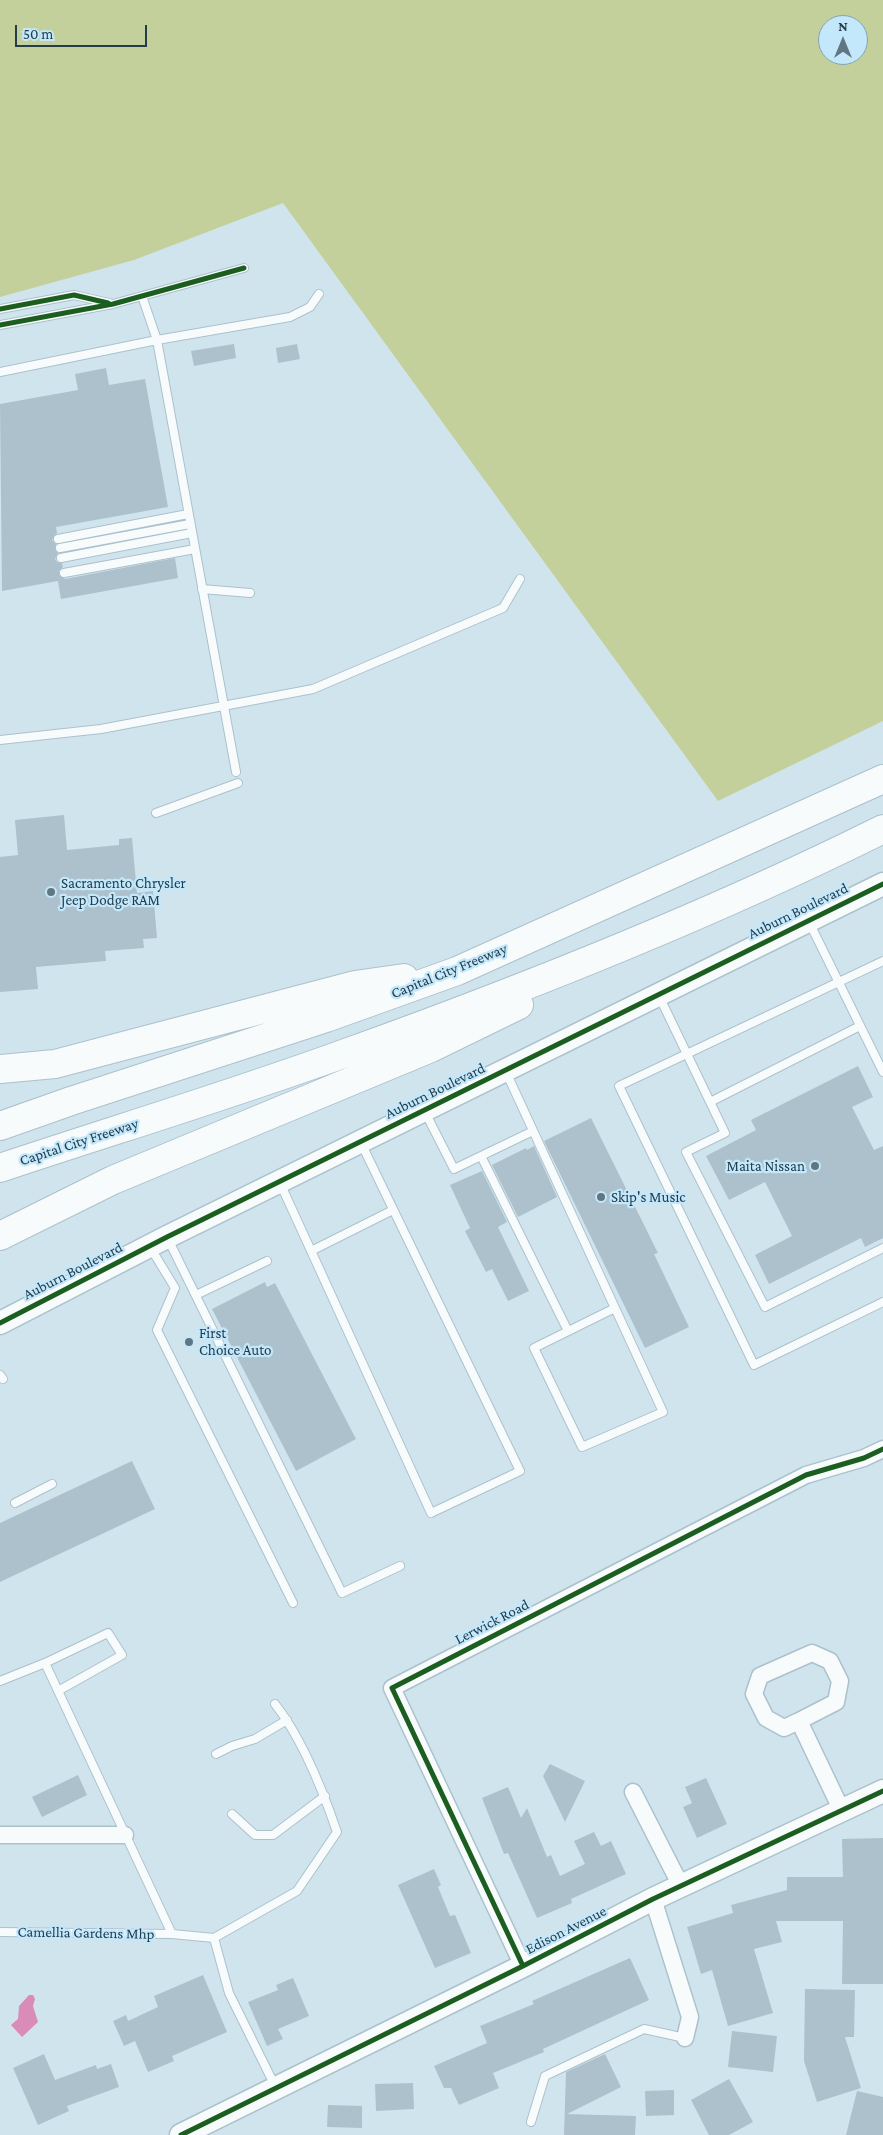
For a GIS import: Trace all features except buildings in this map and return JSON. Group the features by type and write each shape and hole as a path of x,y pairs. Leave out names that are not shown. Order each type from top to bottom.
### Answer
{"highway":[{"name":"Capital City Freeway","path":"0,1126 326,1018 457,970 883,779"},
{"name":"Capital City Freeway","path":"0,1168 342,1055 545,979 744,895 883,829"},
{"path":"0,1236 113,1180 431,1048 744,895"},
{"path":"0,1069 55,1064 355,985 457,970"}],"main road":[{"name":"Auburn Boulevard","path":"0,1323 158,1241 883,884"},
{"name":"Edison Avenue","path":"181,2135 523,1966 653,1899 883,1791"}],"street":[{"name":"Lerwick Road","path":"523,1966 392,1688 806,1475 864,1458 883,1449"},
{"path":"812,1653 830,1661 840,1681 836,1702 799,1720 784,1728 766,1718 754,1694 760,1676 812,1653"},
{"path":"799,1720 842,1811"},
{"path":"633,1792 681,1886"},
{"path":"0,1836 125,1835"},
{"path":"653,1899 690,2017 685,2038"}],"lane":[{"path":"0,325 113,304 244,268"},
{"path":"0,372 157,340 290,317 310,307 319,294"},
{"path":"0,309 74,295 113,304"},
{"path":"142,296 157,340 236,772"},
{"path":"58,539 188,514"},
{"path":"60,548 190,524"},
{"path":"61,558 192,533"},
{"path":"64,572 195,549"},
{"path":"0,740 101,729 313,689 503,608 520,579"},
{"path":"202,589 250,593"},
{"path":"156,813 238,783"},
{"path":"808,920 883,1072"},
{"path":"883,961 619,1086 754,1365 883,1302"},
{"path":"658,994 724,1133 686,1152 765,1307 883,1248"},
{"path":"710,1102 860,1026"},
{"path":"505,1070 533,1131 615,1308 663,1412 582,1447 534,1348 615,1308"},
{"path":"424,1110 454,1169 533,1131"},
{"path":"279,1182 431,1513 520,1471 360,1142"},
{"path":"481,1156 568,1331"},
{"path":"310,1251 393,1210"},
{"path":"158,1241 196,1296 342,1593 400,1566"},
{"path":"158,1241 175,1288 157,1330 293,1602"},
{"path":"196,1296 267,1261"},
{"path":"15,1503 52,1484"},
{"path":"0,1681 44,1664 108,1633 122,1655 58,1690"},
{"name":"Camellia Gardens Mhp","path":"44,1664 58,1690 172,1934"},
{"path":"275,1704 287,1720 325,1796 337,1832 297,1891 214,1938 230,1993 276,2088"},
{"path":"216,1754 232,1746 255,1739 287,1720"},
{"path":"232,1814 255,1835 273,1835 325,1796"},
{"name":"Camellia Gardens Mhp","path":"0,1932 172,1934 214,1938"},
{"path":"532,2122 545,2076 644,2029 685,2038"}],"green space":[{"path":"0,0 883,0 883,721 718,801 283,203 134,260 0,297"}],"shaded area":[{"path":"29,1995 33,1995 35,1999 33,2006 38,2022 22,2037 11,2025 18,2019 19,2006"}],"cycle path":[{"path":"0,325 113,304 244,268"},
{"path":"0,309 74,295 108,303"},
{"path":"0,1323 167,1237 883,884"},
{"path":"523,1966 392,1688 806,1475 864,1458 883,1449"},
{"path":"181,2135 523,1966 653,1899 883,1791"}],"place":[{"name":"Sacramento Chrysler Jeep Dodge RAM","path":"51,892"},
{"name":"Maita Nissan","path":"815,1166"},
{"name":"Skip's Music","path":"601,1197"},
{"name":"First Choice Auto","path":"189,1342"}]}
